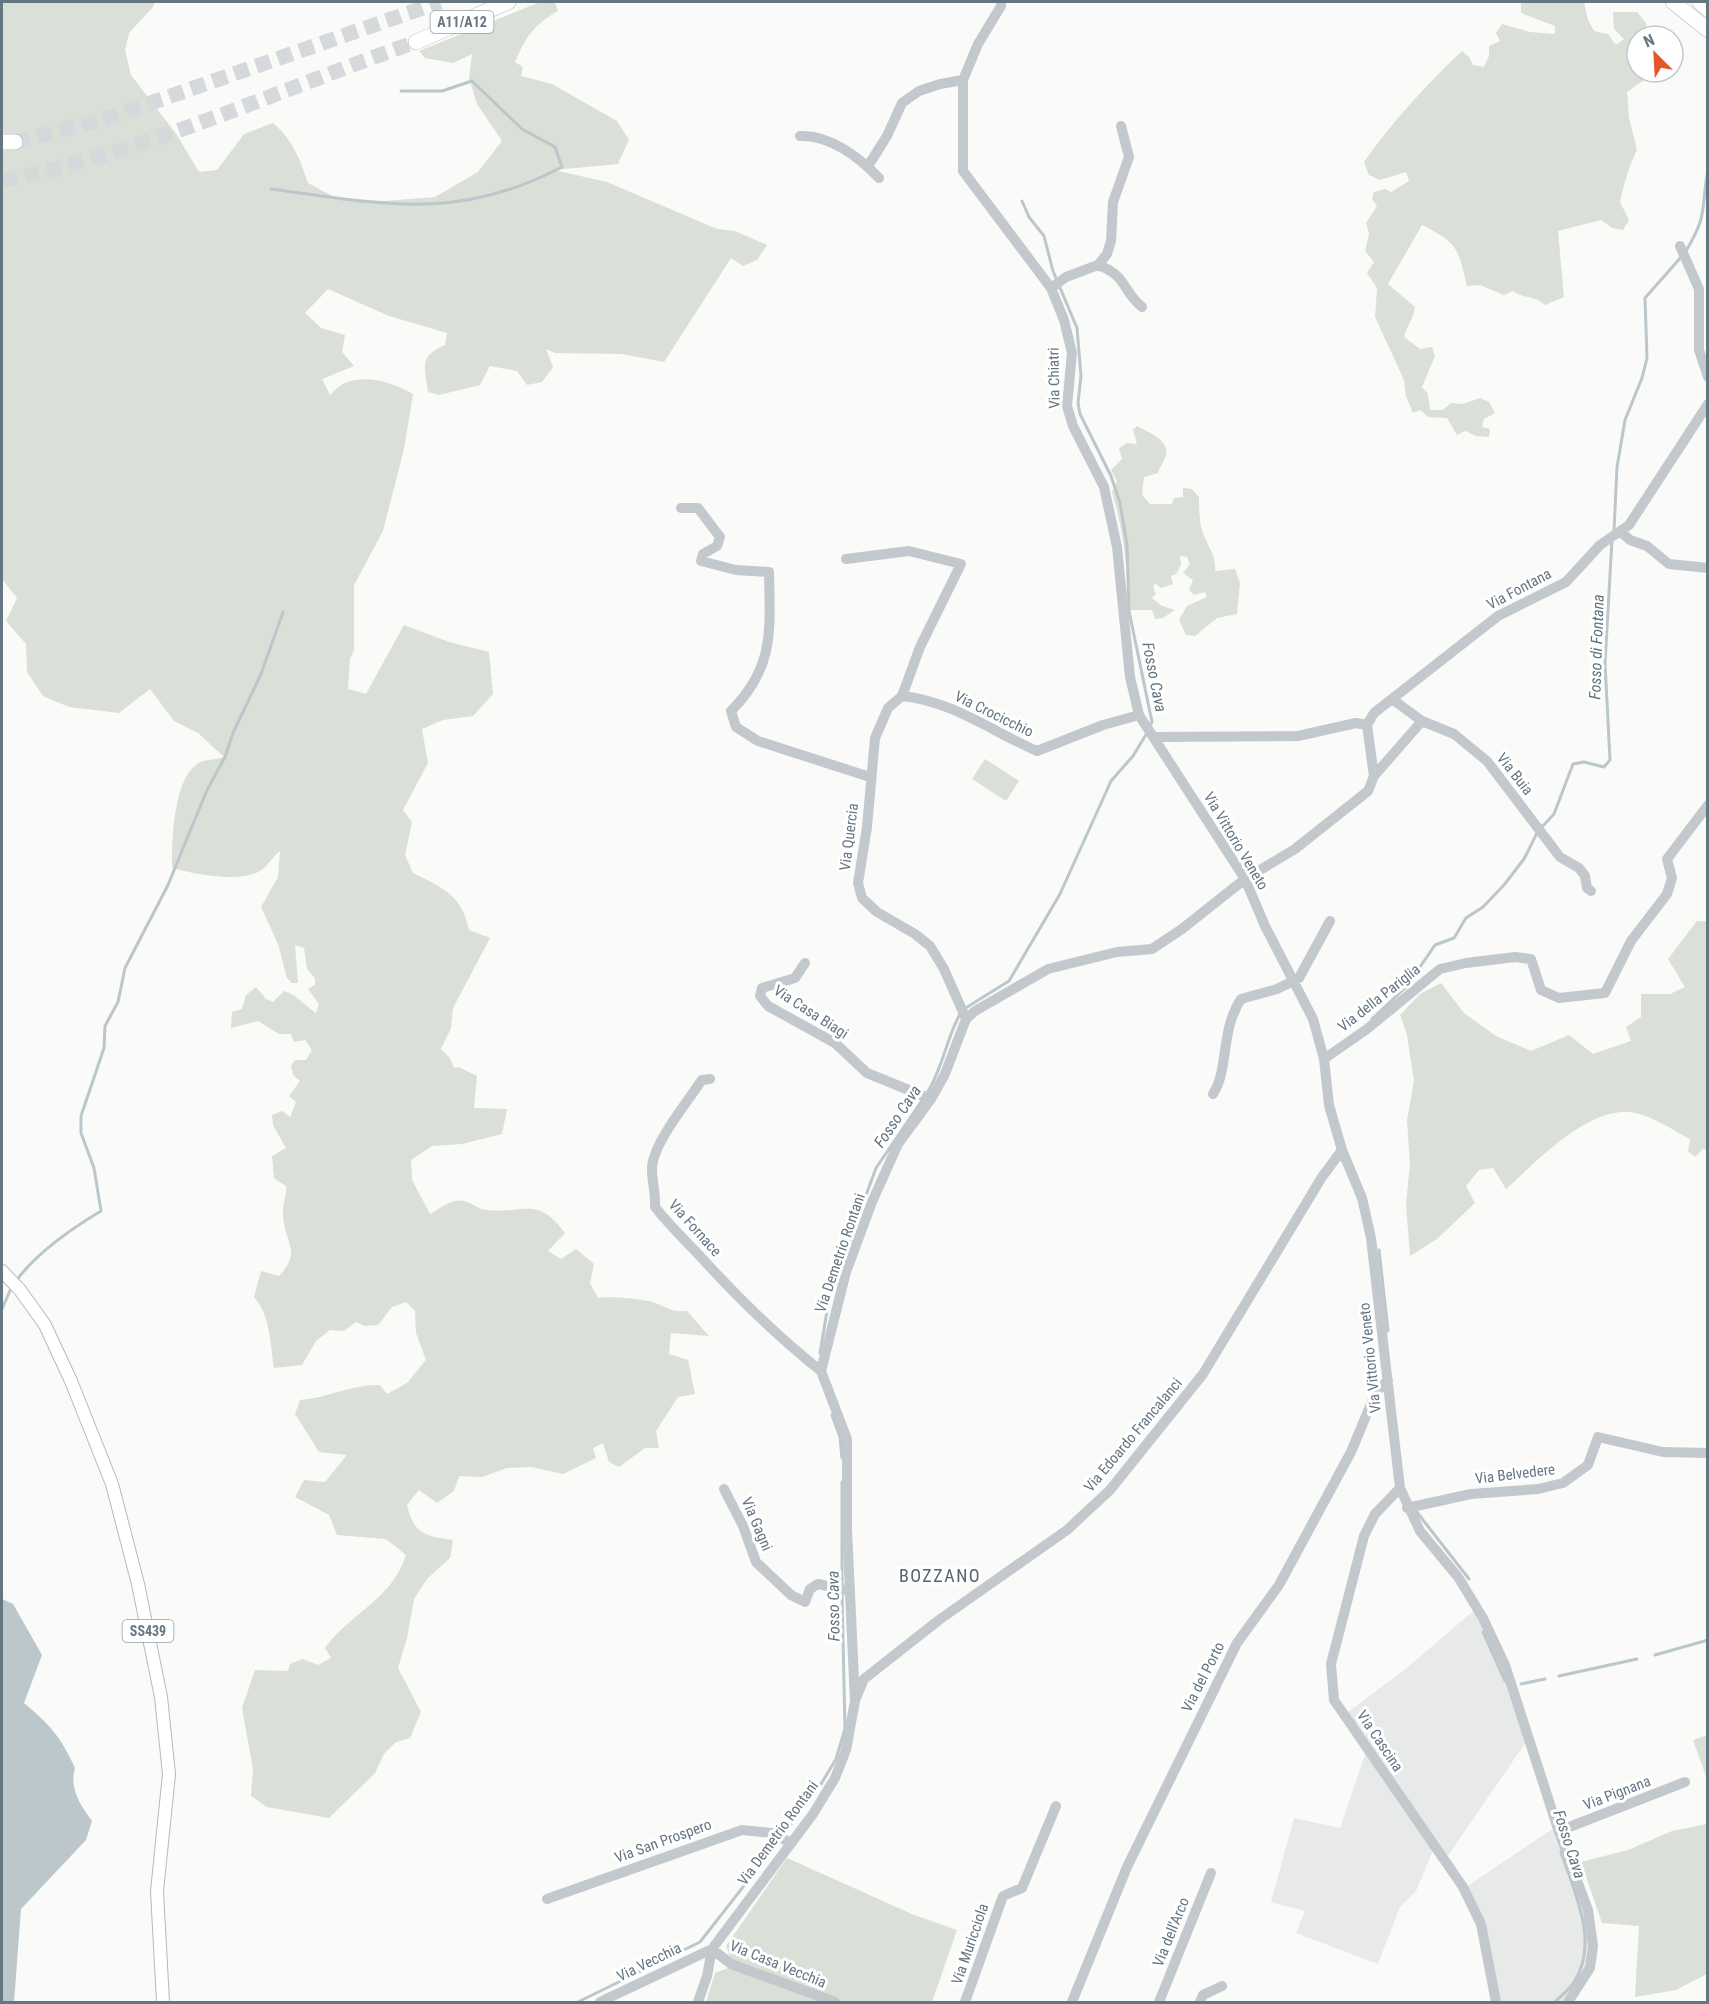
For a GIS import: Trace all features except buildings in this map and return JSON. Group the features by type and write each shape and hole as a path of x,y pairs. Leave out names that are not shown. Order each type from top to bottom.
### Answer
{"highway":[{"name":"A11/A12","path":"416,42 508,2"},
{"path":"1673,2 1707,30"},
{"path":"1700,2 1707,9"}],"main road":[{"name":"SS439","path":"9,1278 45,1325 98,1443 129,1545 148,1630 161,1696 169,1774 157,1891 163,2002"}],"street":[{"name":"Via Chiatri","path":"1001,2 1001,6 978,44 963,81 963,171 1048,288 1053,287 1072,353 1067,405 1073,426 1104,487 1117,547 1130,677 1139,714"},
{"path":"868,166 887,136 902,103 919,91 940,84 963,81"},
{"path":"1053,287 1066,277 1098,265 1109,247 1113,202 1130,157 1121,126"},
{"path":"800,136 812,135 831,142 868,166 879,178"},
{"path":"1683,251 1699,289 1699,350 1707,377"},
{"path":"1098,265 1118,273 1132,299 1142,307"},
{"name":"Via Fontana","path":"1367,725 1374,713 1498,616 1566,582 1615,535 1629,525 1650,496 1707,404"},
{"path":"681,508 698,508 720,537 717,546 703,554 701,561 736,570 769,572 770,621 764,666 748,692 731,711 736,727 758,741 870,777"},
{"path":"1615,535 1647,546 1669,564 1707,568"},
{"name":"Via Quercia","path":"846,559 909,551 961,564 920,647 902,696 888,708 875,738 859,890 862,898 877,912 915,934 930,946 964,1013"},
{"name":"Via Crocicchio","path":"902,696 921,698 968,715 1037,751 1103,725 1139,714"},
{"name":"Via Buia","path":"1392,699 1422,721 1454,734 1487,761 1560,857 1579,868 1585,876 1587,888 1591,891"},
{"name":"Via Vittorio Veneto","path":"1139,714 1245,879 1265,926 1296,981 1313,1019 1324,1059 1329,1105 1342,1150 1362,1198 1371,1238 1400,1488 1407,1508 1420,1531 1458,1576 1483,1618 1505,1665 1559,1831 1588,1910 1593,1946 1590,1968 1568,2002"},
{"path":"964,1013 975,1011 1048,969 1117,952 1152,949 1182,929 1245,879 1295,849 1368,791 1374,776 1422,721"},
{"path":"1150,732 1298,736 1356,723 1367,725 1374,776"},
{"name":"Via della Pariglia","path":"1324,1059 1367,1029 1440,969 1466,963 1515,957 1530,958 1541,990 1559,998 1605,993 1631,941 1666,894 1672,878 1667,859 1707,806"},
{"path":"1213,1094 1219,1086 1226,1032 1241,999 1296,981 1310,960 1330,921"},
{"name":"Via Casa Biagi","path":"805,963 795,978 762,988 760,996 768,1006 835,1043 867,1073 927,1097"},
{"name":"Via Demetrio Rontani","path":"698,2002 707,1976 712,1949 785,1840 835,1779 846,1750 855,1701 843,1591 847,1439 819,1370 846,1272 872,1202 898,1144 927,1097 945,1074 964,1013"},
{"name":"Via Fornace","path":"710,1079 702,1080 659,1146 651,1169 656,1191 655,1207 671,1229 732,1291 819,1370"},
{"name":"Via Edoardo Francalanci","path":"855,1701 864,1679 939,1620 1067,1530 1110,1490 1203,1374 1309,1198 1342,1150"},
{"name":"Via del Porto","path":"1072,2002 1127,1867 1237,1643 1279,1585 1351,1452 1376,1392 1388,1380"},
{"name":"Via Belvedere","path":"1407,1508 1471,1494 1538,1489 1563,1483 1588,1465 1598,1437 1663,1452 1707,1453"},
{"name":"Via Cascina","path":"1400,1488 1375,1514 1364,1536 1331,1664 1334,1700 1463,1887 1481,1924 1497,2002"},
{"name":"Via Gagni","path":"724,1489 743,1526 756,1562 791,1595 805,1602 810,1589 818,1584 843,1591"},
{"name":"Via Pignana","path":"1559,1831 1685,1782"},
{"name":"Via Muricciola","path":"965,2002 1003,1896 1022,1888 1056,1806"},
{"name":"Via San Prospero","path":"547,1899 742,1830 785,1840"},
{"name":"Via dell'Arco","path":"1155,2000 1210,1873"},
{"name":"Via Vecchia","path":"600,2002 712,1949"},
{"name":"Via Casa Vecchia","path":"712,1949 731,1964 835,2002"},
{"path":"1200,2002 1203,1995 1222,1986"}],"shaded area":[{"path":"2,2 155,2 129,33 125,50 131,75 177,135 199,172 217,170 244,134 273,123 286,136 295,150 308,183 336,198 384,201 435,197 478,172 502,141 477,104 469,78 472,54 453,63 425,58 419,51 540,2 555,2 558,11 536,27 519,53 515,62 523,67 521,76 552,84 617,121 629,140 618,164 554,170 607,182 717,229 735,231 767,245 757,260 743,266 731,258 664,362 622,354 555,353 546,349 553,367 542,382 527,385 517,371 490,366 480,385 439,395 428,392 425,364 427,358 436,349 445,345 447,333 389,316 328,289 305,313 321,328 345,335 342,352 354,366 322,379 330,395 345,383 363,379 389,383 413,394 404,449 383,531 354,585 354,650 350,659 348,689 366,694 404,625 449,642 489,652 493,694 473,716 443,720 422,729 428,763 403,810 412,822 405,855 413,873 450,894 462,908 469,930 490,938 453,1008 451,1028 441,1049 450,1058 454,1068 459,1067 477,1076 474,1108 507,1109 502,1134 462,1144 432,1146 411,1160 412,1180 430,1214 460,1200 486,1210 530,1209 546,1214 565,1233 548,1251 561,1259 576,1249 594,1264 590,1283 598,1298 643,1300 673,1310 687,1311 709,1336 671,1333 669,1354 688,1360 695,1394 678,1397 656,1431 659,1448 645,1448 619,1467 609,1462 603,1443 593,1448 596,1458 563,1474 532,1467 507,1468 482,1477 459,1476 454,1491 437,1503 419,1490 407,1505 413,1523 422,1532 453,1540 450,1558 427,1579 414,1599 407,1638 398,1668 421,1712 410,1738 396,1742 384,1754 375,1773 329,1818 267,1807 251,1796 253,1769 242,1708 255,1670 288,1671 290,1664 303,1659 318,1665 331,1658 325,1648 391,1584 406,1555 386,1539 337,1535 329,1515 295,1497 304,1480 325,1482 347,1455 319,1452 295,1414 300,1400 350,1389 380,1385 387,1394 407,1383 426,1360 416,1333 415,1311 406,1302 392,1307 378,1325 365,1326 356,1322 344,1331 330,1330 316,1341 302,1365 274,1368 267,1322 254,1297 261,1271 279,1276 290,1260 291,1253 283,1214 286,1186 274,1178 272,1156 286,1148 273,1125 272,1115 282,1111 290,1117 296,1102 289,1096 300,1081 293,1075 291,1066 295,1060 306,1060 312,1050 305,1040 294,1042 291,1034 279,1034 258,1021 231,1028 232,1012 242,1009 246,995 256,987 266,999 273,1002 284,991 316,1013 319,1004 308,989 315,985 315,978 307,969 304,948 295,945 298,983 292,983 287,978 278,944 261,907 278,877 280,851 260,871 251,875 229,877 204,875 172,868 176,812 183,784 189,772 197,764 224,757 198,733 174,721 150,689 119,713 69,707 43,696 27,672 26,644 6,621 17,598 2,579"},
{"path":"1521,2 1584,2 1588,20 1594,31 1608,34 1616,45 1624,39 1614,29 1613,12 1637,12 1646,23 1625,24 1625,84 1638,84 1627,92 1629,118 1637,150 1620,202 1629,220 1623,230 1612,228 1601,220 1558,231 1564,297 1545,305 1513,291 1504,295 1480,285 1467,286 1455,248 1443,237 1422,225 1388,284 1415,307 1404,337 1420,349 1432,347 1435,356 1422,387 1428,394 1430,410 1443,410 1451,403 1463,404 1480,398 1489,402 1495,413 1484,419 1482,427 1490,429 1489,437 1476,436 1465,431 1457,435 1447,418 1428,417 1420,410 1413,413 1406,396 1404,380 1375,317 1377,288 1367,273 1374,262 1365,251 1369,234 1366,223 1377,206 1372,199 1374,192 1385,189 1391,192 1409,181 1406,172 1380,180 1369,175 1364,162 1410,104 1462,51 1473,65 1484,67 1489,56 1489,46 1500,41 1496,33 1502,24 1530,32 1555,34 1555,26 1521,13"},
{"path":"1137,426 1154,435 1166,448 1166,454 1158,473 1144,477 1142,495 1150,504 1172,504 1174,498 1183,497 1183,488 1192,489 1199,497 1201,524 1214,558 1215,571 1235,569 1240,583 1237,614 1217,618 1195,636 1186,635 1179,620 1187,606 1207,597 1205,592 1194,595 1189,590 1193,580 1183,573 1190,564 1187,557 1180,556 1181,565 1176,574 1171,576 1173,584 1161,588 1155,583 1153,587 1156,594 1152,598 1162,606 1175,610 1163,618 1155,619 1152,610 1130,610 1122,536 1112,492 1117,481 1111,470 1122,459 1119,448 1127,443 1137,444 1133,430"},
{"path":"985,759 1019,781 1006,801 972,779"},
{"path":"1697,921 1707,921 1707,1150 1703,1149 1695,1157 1688,1151 1690,1139 1643,1115 1619,1112 1601,1117 1565,1137 1506,1189 1493,1168 1479,1170 1466,1186 1475,1203 1437,1239 1410,1256 1406,1204 1410,1164 1407,1120 1414,1081 1407,1035 1400,1015 1420,994 1441,983 1464,1013 1496,1036 1531,1051 1569,1035 1593,1054 1631,1041 1626,1027 1641,1017 1641,994 1670,994 1685,987 1668,959"},
{"path":"2,1599 13,1604 42,1655 24,1703 48,1725 65,1748 75,1768 73,1782 77,1796 92,1821 86,1840 21,1909 14,2002 2,2002"},
{"path":"1477,1608 1528,1739 1445,1860 1435,1846 1416,1891 1400,1907 1378,1964 1296,1933 1305,1911 1271,1902 1294,1818 1340,1828 1367,1749 1344,1715 1404,1670"},
{"path":"1708,1735 1707,1779 1693,1740"},
{"path":"1707,1824 1707,1974 1676,1990 1635,1997 1639,1926 1602,1923 1581,1862 1628,1850 1672,1831"},
{"path":"1557,1826 1588,1910 1590,1968 1568,2002 1497,2002 1481,1924 1463,1889"},
{"path":"787,1858 914,1915 957,1930 932,2002 844,2002 731,1960 726,1946"},
{"path":"728,1968 823,2002 706,2002 715,1973"}],"waterway":[{"path":"271,189 384,203 453,202 488,196 524,184 562,167 555,147 522,129 472,81 442,91 401,91"},
{"name":"Fosso di Fontana","path":"1686,251 1698,228 1703,212 1708,170"},
{"name":"Fosso Cava","path":"1022,201 1029,217 1044,236 1053,271 1077,328 1081,376 1078,403 1080,414 1111,476 1120,503 1127,545 1129,611 1152,722 1150,726"},
{"name":"Fosso di Fontana","path":"1614,531 1617,467 1625,420 1642,378 1647,358 1645,298 1682,256"},
{"name":"Fosso di Fontana","path":"1541,828 1554,814 1573,764 1584,762 1604,767 1610,760 1605,663 1612,540"},
{"path":"16,1281 44,1251 66,1233 101,1211 94,1168 81,1133 81,1116 104,1048 105,1026 118,1002 125,968 168,885 207,790 225,757 233,733 261,674 283,612"},
{"name":"Fosso Cava","path":"964,1009 1009,981 1060,894 1111,781 1133,756 1147,733"},
{"name":"Fosso di Fontana","path":"1372,1019 1407,986 1435,945 1454,938 1466,918 1483,907 1504,885 1524,859 1537,833"},
{"name":"Fosso Cava","path":"927,1093 937,1074 960,1014"},
{"name":"Fosso Cava","path":"820,1353 830,1293 876,1168 923,1099"},
{"name":"Fosso di Fontana","path":"1379,1250 1388,1331"},
{"path":"2,1309 12,1286"},
{"name":"Fosso Cava","path":"832,1415 840,1437 842,1458"},
{"name":"Fosso Cava","path":"842,1482 842,1587"},
{"name":"Fosso di Fontana","path":"1416,1511 1469,1579"},
{"name":"Fosso Cava","path":"783,1835 821,1784 836,1759 845,1729 842,1593"},
{"name":"Fosso di Fontana","path":"1483,1632 1505,1681"},
{"path":"1655,1655 1708,1640"},
{"path":"1559,1676 1637,1659"},
{"path":"1521,1684 1545,1679"},
{"name":"Fosso Cava","path":"578,2002 700,1942 779,1841"},
{"name":"Fosso Cava","path":"1555,2002 1574,1982 1585,1951 1585,1934 1578,1900 1561,1852"}],"tunnel":[{"path":"15,142 102,120 440,2"},
{"path":"2,181 55,169 160,137 416,42"}],"district":[{"name":"BOZZANO","path":"940,1576"}]}
